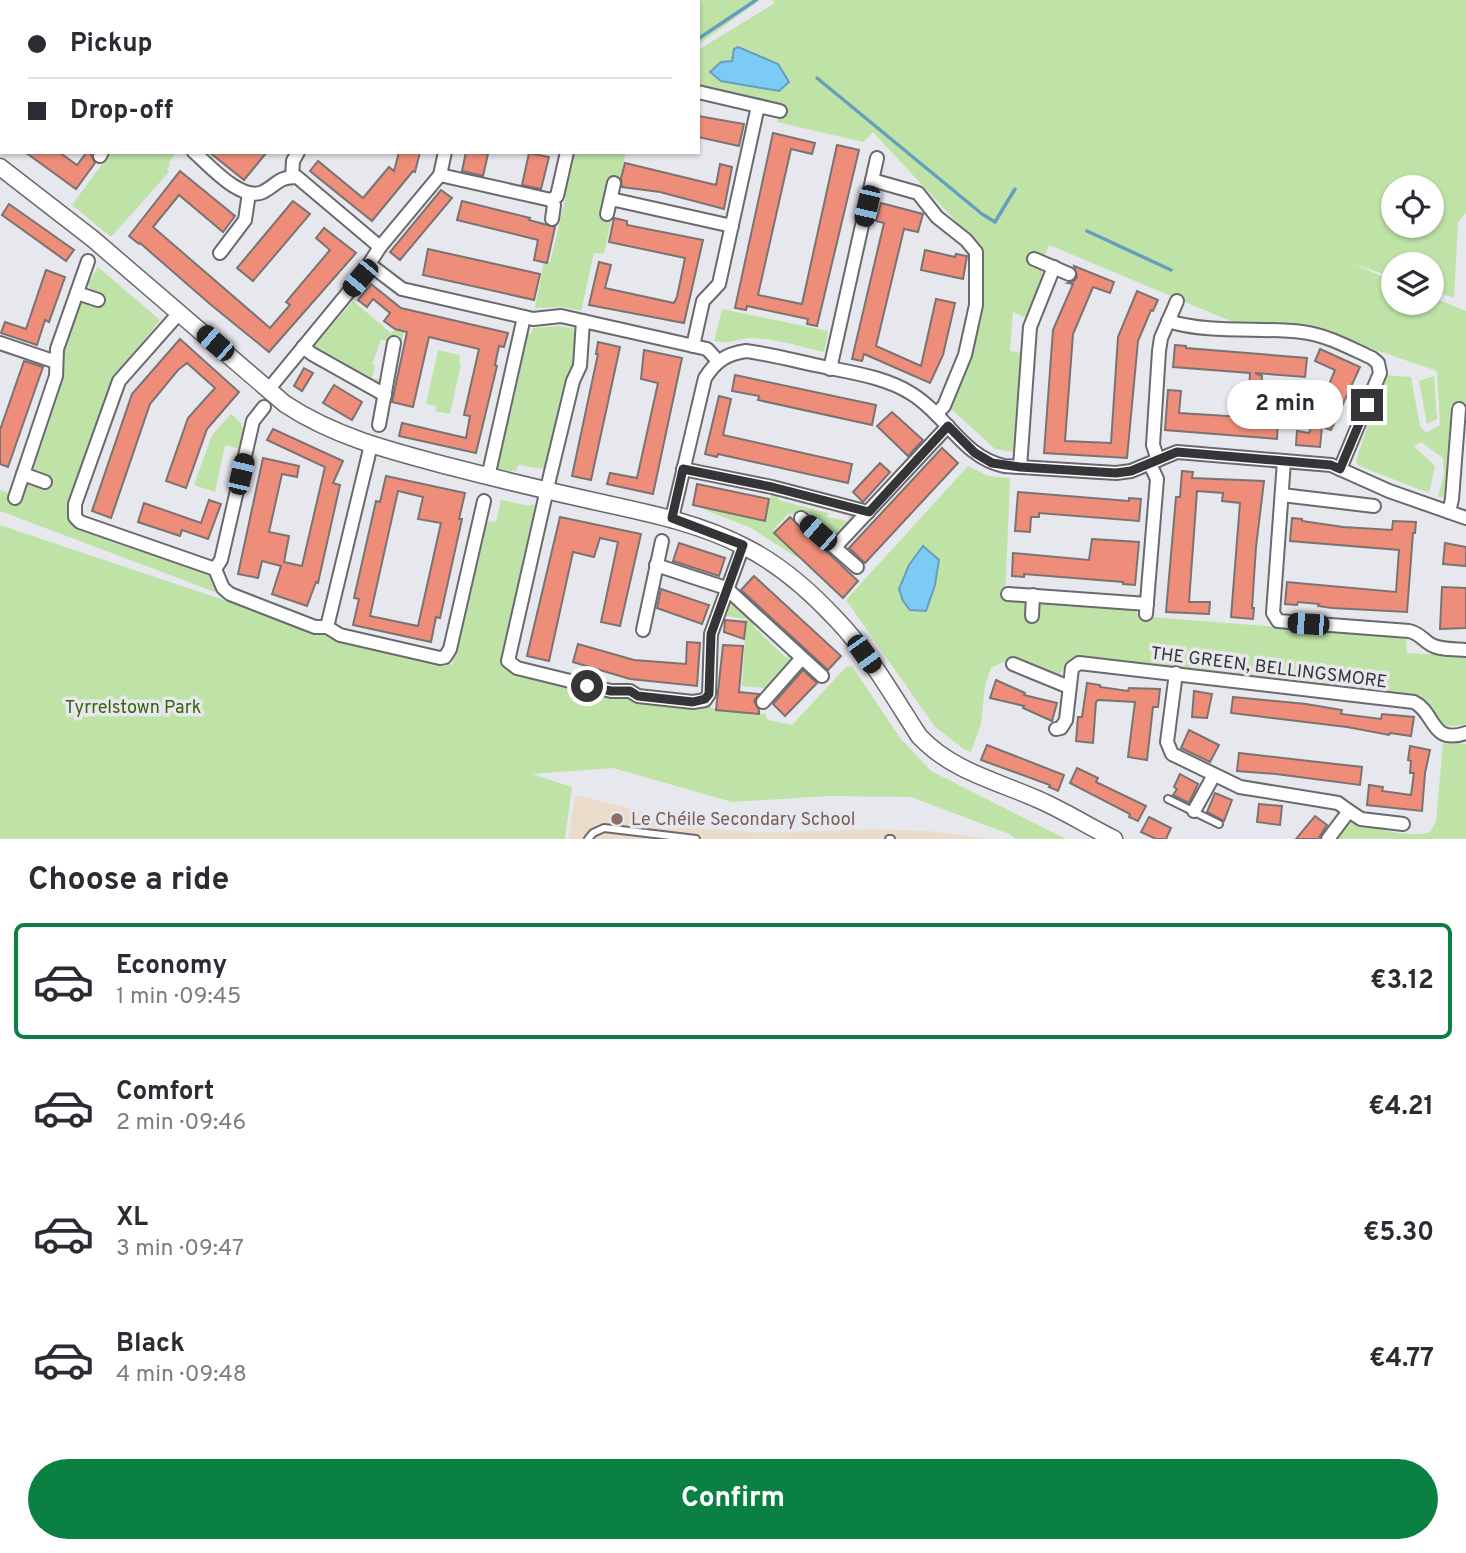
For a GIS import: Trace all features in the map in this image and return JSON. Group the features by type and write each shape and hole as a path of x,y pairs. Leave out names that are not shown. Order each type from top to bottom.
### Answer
{"street":[{"path":"700,92 780,111"},
{"path":"693,346 703,301 719,284 758,106"},
{"path":"196,154 235,188 250,193 263,192 278,180 292,177 303,181 380,247"},
{"path":"292,177 293,161 297,154"},
{"path":"268,390 440,175 444,154"},
{"path":"551,201 557,196 567,154"},
{"path":"830,369 877,158"},
{"path":"2,172 63,214 268,390 304,417 370,445 488,477 672,518 743,545 790,577 837,620 875,669 919,736 948,762 1040,800 1114,839"},
{"path":"440,175 551,201 554,205 552,219"},
{"path":"872,180 918,193 937,217 966,240 976,252 976,305 965,355 944,406 936,414"},
{"path":"607,214 614,183"},
{"path":"220,253 245,220 250,193"},
{"path":"611,199 732,226"},
{"path":"1034,259 1069,274"},
{"path":"15,498 58,369 57,349 88,261"},
{"path":"369,264 402,289 533,319 561,316 707,349 718,361"},
{"path":"1020,467 1030,327 1054,267"},
{"path":"77,293 98,300"},
{"path":"1008,594 1147,609 1157,479 1153,445 1159,351 1177,301"},
{"path":"180,312 119,381 74,510 80,523 215,569 223,588 230,594 315,628 327,627 340,635 440,658 445,657 450,649 484,500"},
{"path":"488,477 524,317"},
{"path":"583,321 580,366 573,380 546,490 509,662 512,666 611,691 630,691 638,696 699,702 709,694 711,634 743,545"},
{"path":"1168,321 1208,327 1321,335 1378,363 1380,369 1377,380 1340,469"},
{"path":"0,343 56,362"},
{"path":"379,425 394,343"},
{"path":"303,347 385,395"},
{"path":"672,518 702,386 710,369 718,361 734,353 746,351 893,384 912,394 980,457 992,463 1116,473 1131,471 1177,452 1331,465 1389,491 1466,518"},
{"path":"215,569 220,561 253,421 264,407"},
{"path":"1449,512 1462,425 1459,409"},
{"path":"835,548 948,426"},
{"path":"327,627 370,445"},
{"path":"1284,461 1273,613 1278,621 1416,632 1438,648 1466,650"},
{"path":"683,469 772,487 869,512"},
{"path":"23,474 46,482"},
{"path":"1282,495 1374,506"},
{"path":"801,518 857,567"},
{"path":"642,630 662,541"},
{"path":"656,565 726,588 822,676"},
{"path":"1032,616 1033,595"},
{"path":"763,702 802,658"},
{"name":"THE GREEN, BELLINGSMORE","path":"1056,729 1066,720 1072,668 1079,663 1413,702 1423,707 1433,726 1443,734 1455,736 1466,733"},
{"path":"1013,664 1069,687"},
{"path":"1176,673 1167,742 1172,754 1250,790 1332,801 1362,819 1403,824"},
{"path":"1194,811 1214,775"},
{"path":"1328,839 1349,811"}],"lane":[{"path":"1168,799 1219,824"},
{"path":"588,839 593,833 604,828 696,839"}],"shaded area":[{"name":"Le Chéile Secondary School","path":"576,795 641,811 683,827 766,833 871,829 928,831 993,839 568,839"}],"green space":[{"path":"700,0 760,0 700,44"},
{"path":"772,0 1466,0 1466,213 1458,222 1454,298 1444,294 1444,252 1381,252 1381,273 1353,264 1381,276 1381,315 1444,315 1444,302 1466,311 1466,405 1451,405 1446,499 1438,496 1444,475 1443,458 1421,442 1414,446 1435,466 1429,493 1359,466 1356,461 1384,375 1411,377 1420,426 1426,433 1440,425 1437,371 1306,326 1233,322 1049,245 1044,257 1034,253 1030,265 1041,270 1043,275 1026,318 1013,312 1010,351 1022,353 1014,452 995,449 948,406 968,364 975,242 873,132 863,142 777,122 780,106 700,87 700,49 775,3"},
{"path":"110,154 174,154 169,163 169,172 111,237 72,205"},
{"path":"571,154 626,154 604,254 594,253 581,311 563,307 535,308 544,261 550,262 566,197 561,195"},
{"path":"98,267 160,320 111,382 69,501 70,516 211,573 218,593 0,511 0,490 19,497 27,481 42,484 45,474 32,469 32,461 63,371 61,355 79,302 83,299 97,301 99,292 91,290 86,281 87,277 91,279"},
{"path":"353,301 391,333 408,317 401,344 381,340 372,364 375,365 372,378 381,380 379,385 314,351 315,345"},
{"path":"722,309 828,331 824,352 761,339 714,341"},
{"path":"560,326 576,329 573,359 577,362 576,367 570,369 548,462 544,469 518,465 516,472 512,470 510,475 496,468 525,333 531,334 533,328"},
{"path":"438,350 460,355 461,364 450,414 435,411 436,406 426,404"},
{"path":"1434,376 1437,419 1427,424 1419,381"},
{"path":"231,414 243,429 240,449 225,445 215,492 194,485 212,435"},
{"path":"968,466 988,476 1010,478 1005,598 1132,607 1139,616 1406,637 1407,653 1466,656 1466,724 1453,726 1438,722 1427,706 1413,696 1084,656 1072,661 1058,676 1012,658 991,668 985,686 981,724 971,752 964,749 935,727 846,600"},
{"path":"772,493 779,495 778,500 828,513 827,517 848,521 850,512 854,520 834,540 801,515 788,514 773,530 796,557 751,528 703,509 704,506 764,519"},
{"name":"Tyrrelstown Park","path":"501,500 535,505 502,655 503,662 658,701 712,695 711,708 765,714 768,720 792,725 846,667 852,666 900,738 931,771 1066,839 1016,839 911,797 828,796 732,802 613,768 532,774 572,787 565,839 0,839 0,525 322,633 452,665 483,523 496,522"},
{"path":"731,602 756,622 754,627 786,658 791,653 792,659 765,688 742,686 746,619 726,616"},
{"path":"1443,743 1466,744 1466,839 1335,839 1349,820 1400,833 1430,832 1436,821"}],"water":[{"path":"738,47 778,64 789,82 779,91 721,81 710,72 721,62 732,61 734,49"},
{"path":"923,546 939,560 935,585 926,611 910,610 899,589 909,565"}],"building":[{"path":"700,116 744,124 739,146 700,137"},
{"path":"773,133 815,143 812,154 791,149 758,295 802,304 837,145 859,150 817,326 807,324 808,319 747,306 746,310 735,308"},
{"path":"28,154 62,154 77,165 85,154 91,154 95,163 76,189"},
{"path":"212,154 265,154 244,180"},
{"path":"398,154 420,154 415,172 413,171 372,221 310,171 318,161 363,198 389,167 394,171"},
{"path":"466,154 488,154 483,176 462,171"},
{"path":"529,154 549,157 541,189 522,185"},
{"path":"625,163 716,185 720,164 732,167 724,209 660,192 622,187 621,178"},
{"path":"180,171 235,216 223,232 179,195 153,227 270,328 290,305 286,302 330,250 316,238 324,228 356,253 269,352 129,236"},
{"path":"441,190 452,198 400,260 390,252"},
{"path":"293,201 310,214 253,281 237,268"},
{"path":"462,201 555,227 547,263 534,260 538,240 457,220"},
{"path":"881,203 923,214 918,232 904,229 876,346 921,366 936,299 955,303 943,355 930,383 864,354 862,361 852,359 884,223 876,221"},
{"path":"9,204 74,250 66,261 2,215"},
{"path":"614,218 627,221 627,225 703,240 684,323 589,305 599,262 611,265 605,288 674,303 677,297 685,258 609,242"},
{"path":"428,249 540,274 534,300 423,275"},
{"path":"925,250 955,257 956,254 967,256 963,279 921,270"},
{"path":"1074,266 1114,282 1110,293 1093,287 1073,334 1065,441 1111,443 1118,337 1137,291 1158,300 1138,341 1127,458 1044,453 1053,330 1073,284 1068,283 1077,277"},
{"path":"46,270 65,277 49,322 45,320 37,345 1,333 5,322 26,329"},
{"path":"371,284 401,308 508,333 504,347 499,346 497,366 476,453 399,436 402,423 466,438 470,416 464,415 479,349 429,337 413,407 392,402 407,332 395,329 384,321 390,313 373,299 367,307 358,300"},
{"path":"180,339 239,392 207,429 186,488 166,481 188,418 215,388 187,363 178,370 150,404 111,518 92,511 132,394"},
{"path":"598,342 620,347 591,480 572,476 598,354"},
{"path":"1175,345 1307,358 1305,377 1255,373 1262,376 1261,392 1249,391 1250,373 1173,367"},
{"path":"1320,349 1360,367 1331,430 1322,427 1320,447 1296,445 1297,431 1309,433 1335,370 1315,361"},
{"path":"644,350 682,358 653,494 607,484 610,473 637,478 658,383 641,379"},
{"path":"24,361 43,367 8,467 0,464 0,430"},
{"path":"304,368 313,373 302,391 294,386"},
{"path":"735,375 876,405 872,425 758,400 759,396 732,391"},
{"path":"334,385 362,402 352,420 323,403"},
{"path":"1168,390 1181,391 1179,413 1278,419 1277,439 1165,430"},
{"path":"719,396 731,399 723,435 852,464 848,483 718,454 717,457 705,454"},
{"path":"892,412 923,440 908,456 877,426"},
{"path":"273,429 343,461 333,483 340,485 318,583 316,582 307,606 272,594 281,566 262,561 258,578 238,574 263,458 299,466 297,477 282,474 269,532 289,536 284,562 302,566 325,467 267,440"},
{"path":"942,448 958,463 865,563 849,548"},
{"path":"880,463 890,472 863,502 853,492"},
{"path":"1182,471 1193,472 1192,478 1264,481 1256,547 1253,619 1231,617 1240,503 1222,501 1223,493 1197,491 1189,602 1210,602 1209,614 1166,612 1176,497 1180,497"},
{"path":"386,476 465,493 459,519 462,519 440,618 436,617 431,642 353,625 359,599 354,598 376,501 380,502","holes":["398,491 423,497 418,519 441,523 418,626 370,616"]},
{"path":"697,484 769,499 765,521 693,505"},
{"path":"1018,492 1129,501 1129,498 1141,499 1139,521 1039,513 1039,517 1031,517 1030,532 1015,531"},
{"path":"209,500 221,504 208,539 182,530 180,536 138,522 144,503 201,523"},
{"path":"560,517 641,534 620,626 601,622 618,542 600,538 594,557 573,552 549,661 527,656"},
{"path":"790,517 858,581 843,598 774,533"},
{"path":"1292,518 1343,527 1392,530 1393,521 1416,522 1407,612 1332,608 1298,602 1297,605 1285,604 1287,582 1396,592 1399,550 1290,541"},
{"path":"1092,539 1139,542 1135,585 1024,574 1024,577 1012,576 1013,553 1089,560"},
{"path":"679,543 725,558 719,576 673,561"},
{"path":"1445,543 1466,547 1466,566 1443,564"},
{"path":"754,576 841,656 828,670 741,590"},
{"path":"1442,587 1466,588 1466,628 1440,629"},
{"path":"661,589 709,605 702,624 657,608"},
{"path":"725,620 746,622 744,639 724,632"},
{"path":"687,642 700,643 697,686 630,679 573,662 578,644 634,660 686,664"},
{"path":"723,645 743,646 739,692 759,694 754,701 759,714 716,710"},
{"path":"803,670 817,683 785,716 773,704"},
{"path":"996,680 1025,693 1024,695 1057,703 1052,721 1023,708 1024,706 990,698"},
{"path":"1087,683 1128,691 1129,688 1160,689 1158,707 1153,707 1147,760 1128,757 1135,702 1098,700 1093,743 1076,741 1078,717 1082,717"},
{"path":"1194,691 1212,694 1207,718 1192,717"},
{"path":"1233,697 1306,704 1342,710 1341,714 1381,719 1382,714 1414,717 1411,736 1231,713"},
{"path":"1189,730 1219,745 1210,762 1181,748"},
{"path":"987,745 1064,775 1058,791 1049,787 1050,785 981,760"},
{"path":"1410,746 1430,750 1422,811 1367,805 1369,785 1383,787 1382,791 1411,795 1414,773 1410,773 1411,761 1408,760"},
{"path":"1239,753 1362,767 1360,785 1237,771"},
{"path":"1077,768 1098,778 1096,782 1146,806 1138,821 1129,817 1130,814 1070,783"},
{"path":"1180,774 1198,784 1189,803 1173,795"},
{"path":"1215,793 1232,800 1224,821 1207,812"},
{"path":"1259,804 1282,806 1280,825 1257,822"},
{"path":"1315,816 1327,825 1318,839 1296,839"},
{"path":"1149,817 1171,828 1166,839 1156,839 1141,832"}],"waterway":[{"path":"700,38 756,0"},
{"path":"817,78 995,222 1015,189"},
{"path":"1087,231 1171,270"}],"place":[{"name":"Le Chéile Secondary School","path":"617,819"}],"route":[{"path":"587,686 611,691 630,691 638,696 693,702 699,702 709,694 711,634 743,545 672,518 683,469 772,487 869,512 948,426 980,457 1004,466 1116,473 1131,471 1177,452 1331,465 1340,469 1367,405"}]}
